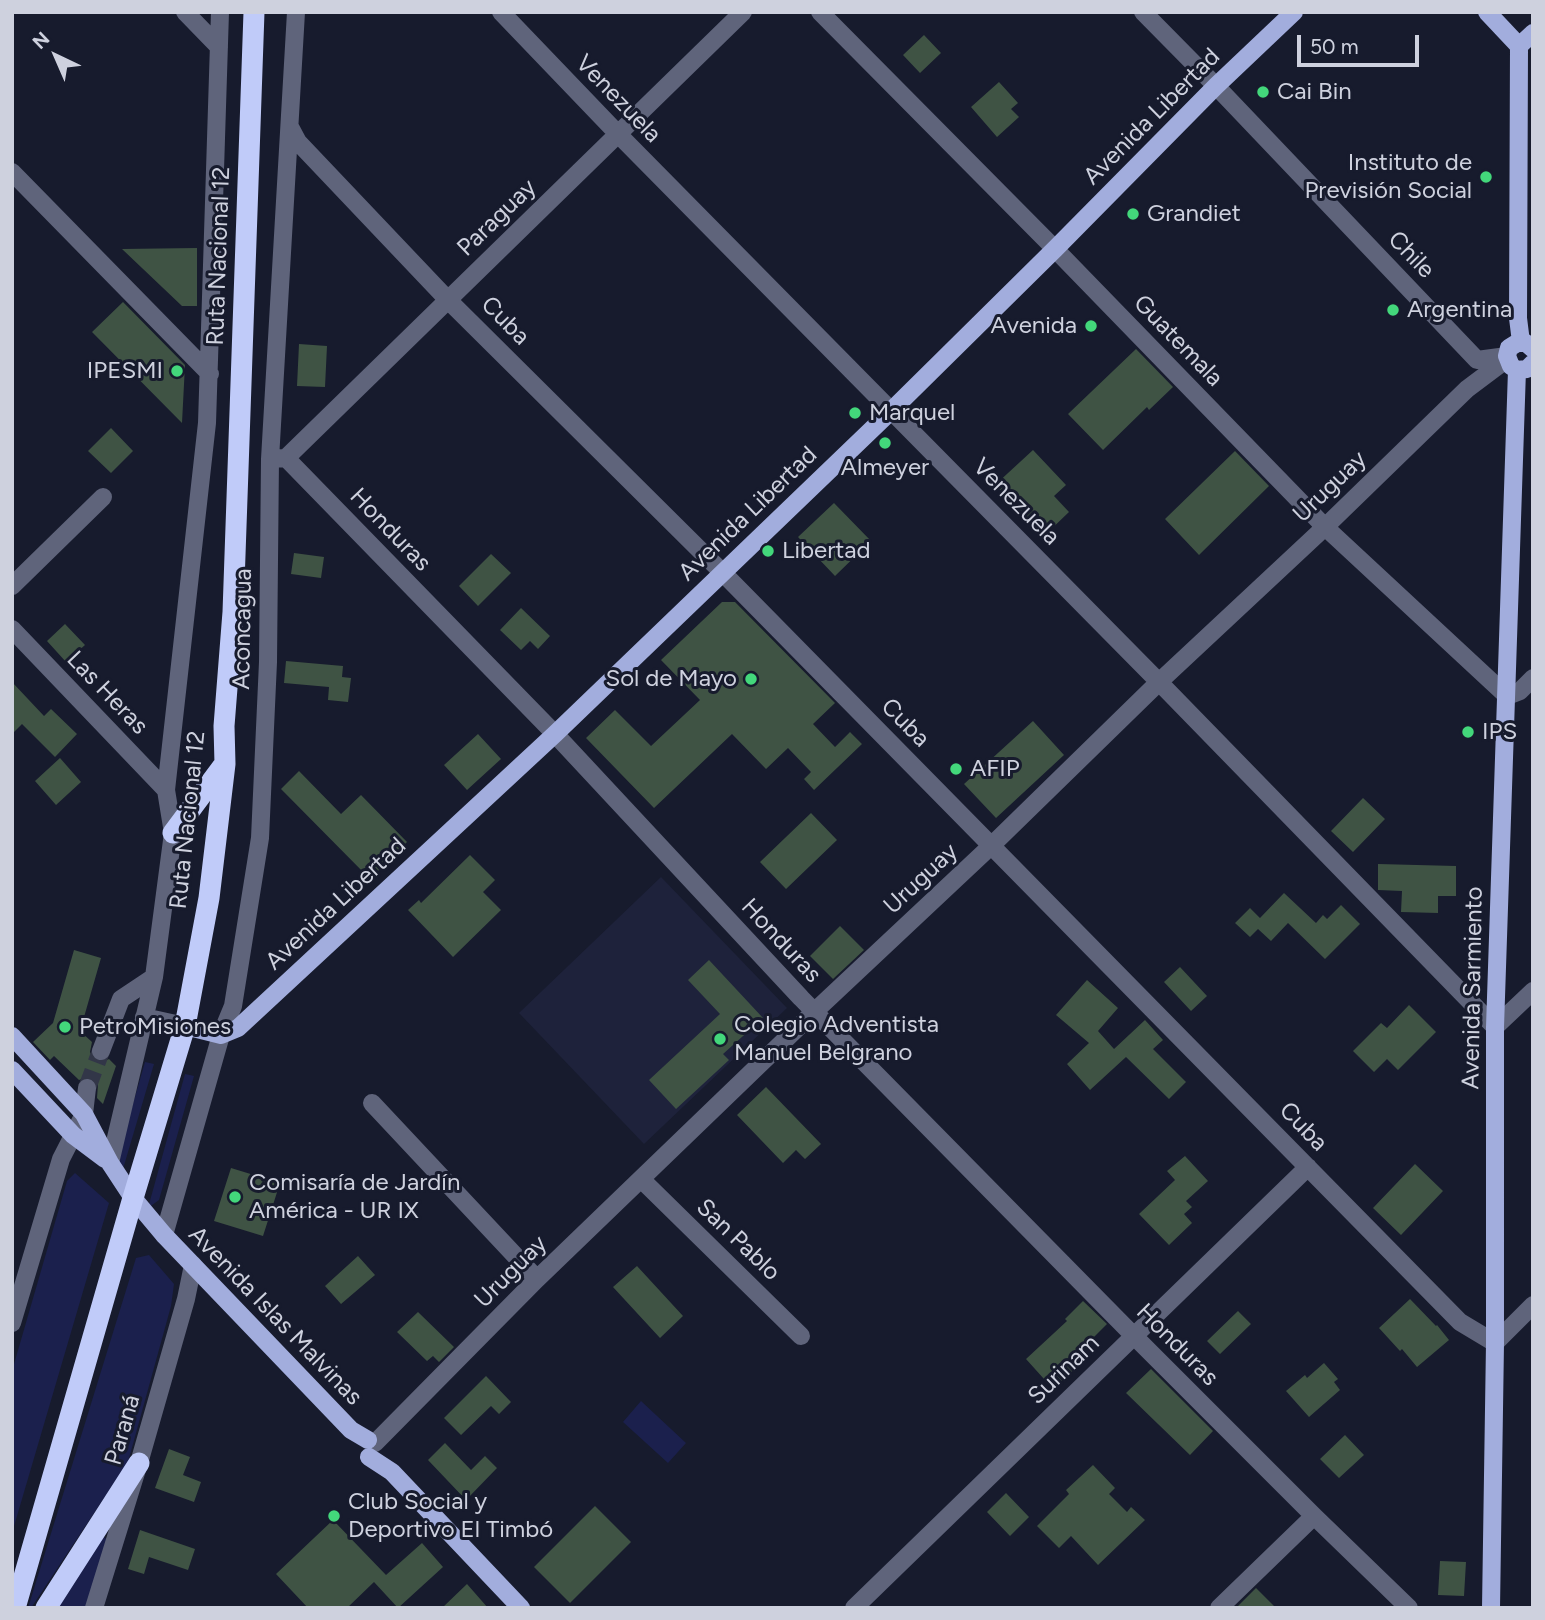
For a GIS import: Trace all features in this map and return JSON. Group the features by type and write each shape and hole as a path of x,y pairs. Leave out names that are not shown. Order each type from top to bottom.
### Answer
{"highway":[{"name":"Ruta Nacional 12","path":"15,1608 185,1026 209,898 225,764 224,726 233,612 254,12"},
{"path":"173,833 225,764"},
{"path":"46,1608 139,1463"}],"main road":[{"name":"Avenida Libertad","path":"221,1035 238,1028 555,734 892,410 1216,86 1294,12"},
{"path":"1487,12 1519,46 1533,33"},
{"name":"Avenida Sarmiento","path":"1490,1608 1495,1343 1495,1027 1507,696 1524,356 1518,318 1519,46"},
{"path":"185,1026 221,1035"},
{"path":"12,1036 85,1114 110,1163"},
{"path":"12,1070 74,1135 110,1163"},
{"name":"Avenida Islas Malvinas","path":"110,1163 133,1198 164,1235 370,1447"},
{"path":"370,1447 521,1608"}],"street":[{"path":"186,12 219,47"},
{"path":"110,1163 153,977 173,833 166,790 207,423 210,374 220,12"},
{"name":"Aconcagua","path":"164,1235 221,1035 233,1006 260,838 296,12"},
{"name":"Venezuela","path":"501,12 1495,1027"},
{"name":"Paraguay","path":"278,459 448,300 743,12"},
{"name":"Guatemala","path":"820,12 1325,527 1507,696"},
{"name":"Chile","path":"1143,12 1477,360 1524,356"},
{"name":"Cuba","path":"290,127 299,142 448,300 722,572 1460,1322 1495,1343"},
{"path":"12,172 210,374"},
{"name":"Uruguay","path":"370,1447 537,1279 1467,389 1524,356"},
{"name":"Honduras","path":"278,459 555,734 814,1012 1134,1336 1409,1608"},
{"path":"12,586 103,497"},
{"name":"Las Heras","path":"12,629 166,790"},
{"path":"1507,696 1520,691 1533,678"},
{"path":"101,1051 121,999 153,977"},
{"path":"1495,1027 1533,992"},
{"path":"145,1017 185,1026"},
{"path":"12,1323 20,1268 61,1159 85,1114 87,1088"},
{"path":"372,1103 537,1279"},
{"name":"Surinam","path":"854,1608 1308,1167"},
{"name":"San Pablo","path":"641,1179 801,1336"},
{"name":"Paraná","path":"94,1608 139,1463 186,1299 193,1265"},
{"path":"1495,1343 1533,1305"},
{"path":"1219,1608 1314,1516"}],"shaded area":[{"path":"661,877 787,1008 644,1144 519,1013"},
{"path":"145,1062 154,1064 123,1169 117,1159"},
{"path":"185,1074 194,1076 159,1200 148,1208"},
{"path":"75,1173 109,1203 12,1533 12,1371 67,1181"},
{"path":"149,1255 174,1284 171,1306 128,1462 31,1608 28,1608 136,1258"},
{"path":"641,1401 686,1443 668,1463 623,1422"},
{"path":"102,1536 108,1540 88,1608 57,1608"}],"building":[{"path":"924,35 941,53 920,73 903,55"},
{"path":"999,82 1018,103 1011,109 1019,117 997,137 971,107"},
{"path":"197,248 197,306 182,306 122,249"},
{"path":"123,302 185,365 182,423 92,332"},
{"path":"299,344 327,346 325,387 297,386"},
{"path":"1136,349 1173,387 1149,410 1147,407 1103,450 1068,414"},
{"path":"111,428 133,451 111,473 88,451"},
{"path":"1033,450 1066,485 1054,496 1069,512 1043,537 995,485"},
{"path":"1235,451 1269,486 1199,555 1165,519"},
{"path":"834,503 871,541 835,576 798,537"},
{"path":"294,553 324,557 321,578 291,574"},
{"path":"491,554 511,573 478,606 459,586"},
{"name":"Sol de Mayo","path":"722,602 735,602 835,703 813,724 835,747 850,732 862,744 814,790 804,779 811,772 788,748 766,769 732,734 654,808 586,738 615,710 651,746 700,700 661,660"},
{"path":"521,608 550,636 538,649 530,641 521,650 500,630"},
{"path":"65,624 85,645 66,662 47,641"},
{"path":"286,661 343,666 342,677 351,678 348,702 328,700 329,687 284,683"},
{"path":"12,682 44,716 51,709 77,734 55,757 22,724 12,734"},
{"path":"1033,721 1064,755 996,818 964,784"},
{"path":"478,734 501,759 467,790 444,765"},
{"path":"60,758 81,782 56,805 35,781"},
{"path":"299,771 341,814 361,795 407,842 370,879 281,789"},
{"path":"1363,798 1385,819 1353,852 1331,831"},
{"path":"811,813 837,840 786,889 760,862"},
{"path":"470,855 495,880 483,892 501,910 453,957 408,910 419,900 421,903"},
{"path":"1378,864 1456,866 1456,896 1438,896 1438,913 1401,912 1402,891 1378,890"},
{"path":"1284,893 1316,923 1323,915 1327,919 1341,905 1360,924 1325,959 1288,923 1271,941 1258,929 1250,937 1235,923 1250,908 1260,918"},
{"path":"840,926 864,950 833,979 810,956"},
{"name":"PetroMisiones","path":"74,950 101,958 80,1031 92,1042 90,1052 93,1059 102,1062 109,1059 116,1066 103,1104 97,1098 98,1084 94,1079 88,1077 79,1080 54,1056 50,1060 33,1042 53,1023"},
{"path":"709,960 763,1018 723,1054 729,1060 676,1109 649,1080 720,1014 688,980"},
{"path":"1180,967 1207,996 1191,1011 1164,982"},
{"path":"1087,980 1118,1008 1098,1031 1114,1049 1145,1020 1163,1040 1153,1049 1186,1082 1169,1099 1126,1057 1090,1090 1067,1064 1089,1043 1056,1015"},
{"path":"1409,1005 1436,1032 1398,1070 1387,1059 1374,1072 1353,1051 1381,1023 1387,1028"},
{"path":"766,1087 821,1144 805,1159 796,1150 783,1163 737,1115"},
{"path":"1185,1156 1208,1181 1186,1201 1192,1207 1184,1214 1192,1223 1169,1245 1139,1214 1175,1180 1167,1171"},
{"path":"1415,1164 1443,1191 1401,1235 1373,1208"},
{"path":"231,1168 280,1183 263,1236 214,1221"},
{"path":"358,1256 375,1275 341,1304 325,1286"},
{"path":"637,1266 683,1316 660,1338 613,1287"},
{"path":"1410,1299 1449,1340 1417,1367 1379,1328"},
{"path":"1083,1301 1107,1324 1084,1347 1091,1354 1053,1389 1026,1359 1067,1321 1065,1319"},
{"path":"1238,1311 1251,1324 1220,1354 1207,1341"},
{"path":"418,1312 454,1347 439,1362 433,1356 427,1361 397,1332"},
{"path":"1324,1363 1338,1379 1334,1382 1340,1390 1309,1417 1286,1391"},
{"path":"1151,1369 1213,1431 1190,1455 1126,1393"},
{"path":"486,1376 511,1402 499,1414 491,1406 461,1435 444,1418"},
{"path":"1345,1435 1364,1455 1339,1478 1320,1459"},
{"path":"445,1443 471,1470 485,1456 497,1468 466,1500 428,1460"},
{"path":"169,1449 190,1457 183,1475 201,1482 194,1502 155,1488"},
{"path":"1093,1465 1115,1488 1109,1494 1127,1512 1131,1507 1145,1520 1098,1565 1071,1536 1059,1548 1037,1526 1069,1494 1066,1490"},
{"path":"1006,1493 1029,1517 1010,1536 987,1512"},
{"path":"595,1506 631,1542 570,1603 534,1567"},
{"path":"333,1520 386,1575 422,1543 443,1567 398,1608 374,1582 347,1608 308,1608 276,1574"},
{"path":"140,1530 195,1549 188,1570 149,1557 144,1574 128,1569"},
{"path":"1440,1561 1466,1562 1464,1596 1438,1595"},
{"path":"467,1584 488,1608 442,1608"},
{"path":"1256,1588 1276,1608 1236,1608"}],"tunnel":[{"path":"87,1088 101,1051"}],"place":[{"name":"Cai Bin","path":"1263,92"},
{"name":"Instituto de Previsión Social","path":"1486,177"},
{"name":"Grandiet","path":"1133,214"},
{"name":"Argentina","path":"1393,310"},
{"name":"Avenida","path":"1091,326"},
{"name":"IPESMI","path":"177,371"},
{"name":"Marquel","path":"855,413"},
{"name":"Almeyer","path":"885,443"},
{"name":"Libertad","path":"768,551"},
{"name":"Sol de Mayo","path":"751,679"},
{"name":"IPS","path":"1468,732"},
{"name":"AFIP","path":"956,769"},
{"name":"PetroMisiones","path":"65,1027"},
{"name":"Colegio Adventista Manuel Belgrano","path":"720,1039"},
{"name":"Comisaría de Jardín América - UR IX","path":"235,1197"},
{"name":"Club Social y Deportivo El Timbó","path":"334,1516"}]}
